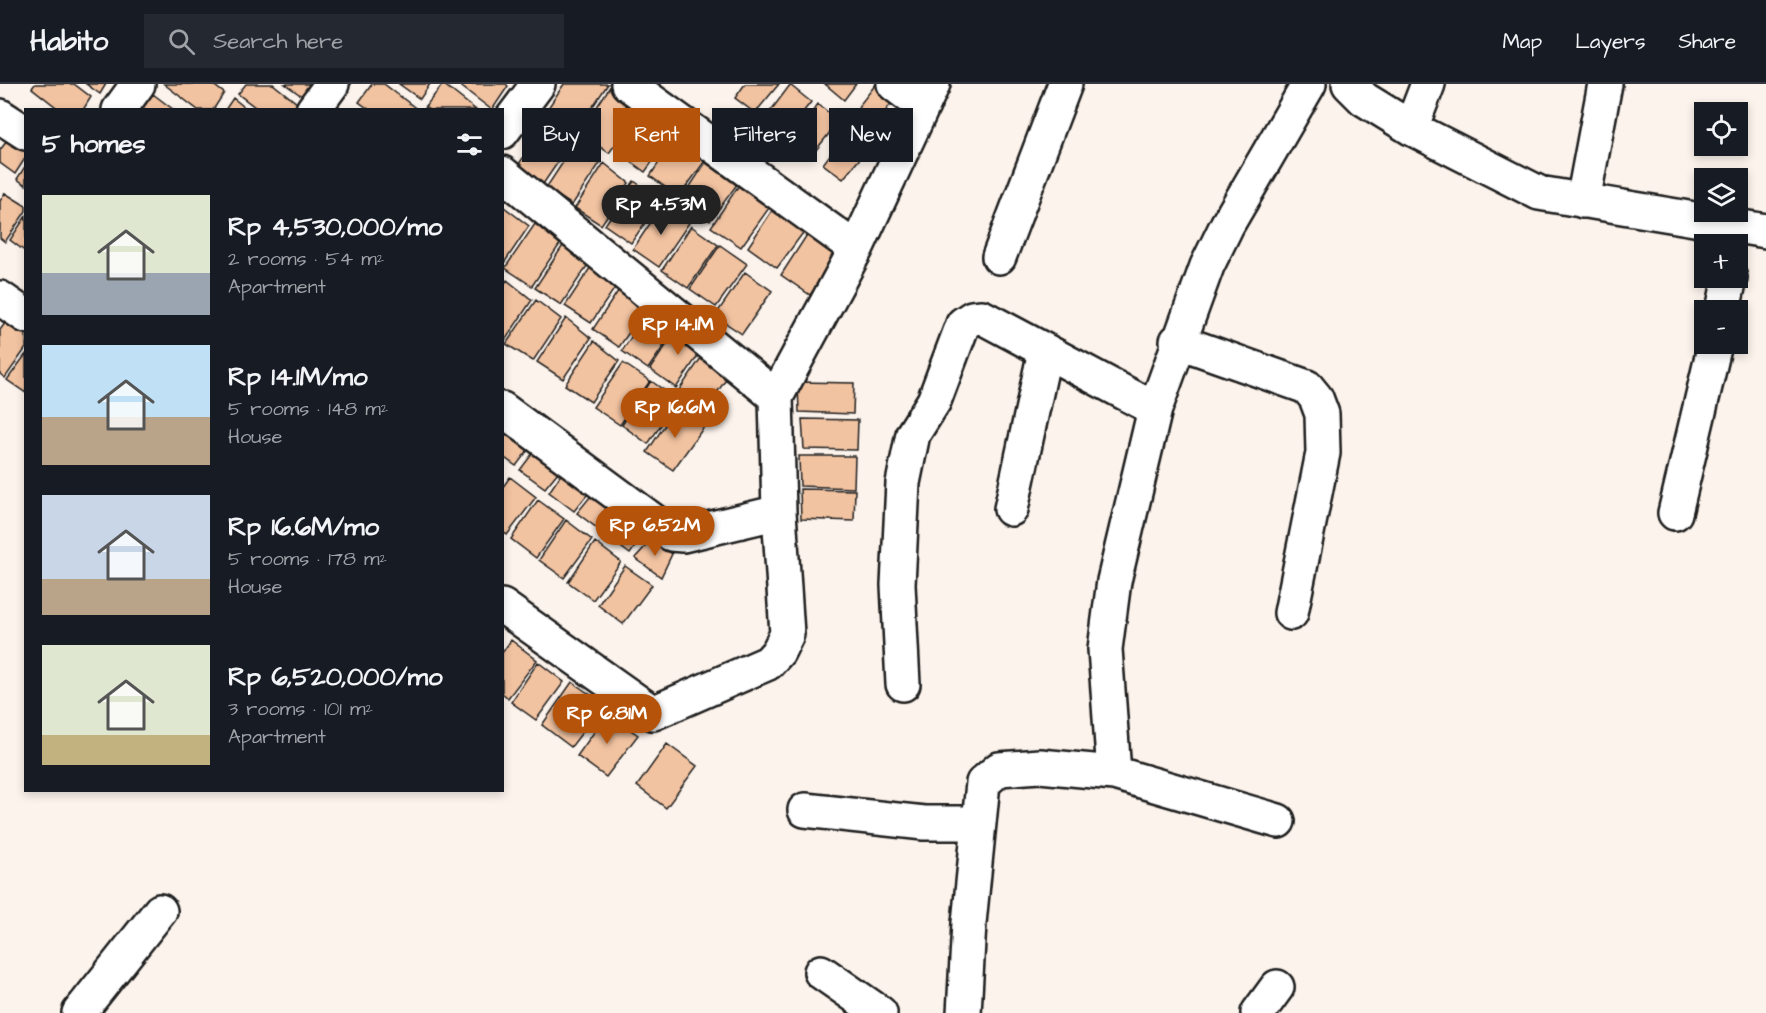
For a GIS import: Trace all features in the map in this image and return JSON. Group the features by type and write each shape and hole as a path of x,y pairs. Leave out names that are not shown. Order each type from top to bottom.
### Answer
{"street":[{"path":"120,108 138,84"},
{"path":"314,108 332,84"},
{"path":"504,129 538,84"},
{"path":"628,84 856,249"},
{"path":"504,607 653,712 768,663 778,652 787,634 779,512 776,397 856,249 928,95 894,84"},
{"path":"999,257 1065,84"},
{"path":"1114,773 1105,648 1126,525 1155,409 1207,266 1227,225 1309,84"},
{"path":"1349,84 1364,99 1411,128 1539,193 1739,234"},
{"path":"1411,128 1428,84"},
{"path":"1579,200 1605,84"},
{"path":"0,116 24,132"},
{"path":"504,175 776,397"},
{"path":"0,298 24,315"},
{"path":"903,684 898,585 899,514 913,434 934,401 963,324 972,318 982,317 1155,409"},
{"path":"1178,341 1307,387 1316,398 1324,423 1323,453 1291,613"},
{"path":"1011,509 1045,351"},
{"path":"1675,513 1713,354"},
{"path":"504,410 671,534 683,535 779,512"},
{"path":"964,1013 983,783 999,769 1040,766 1114,773 1278,821"},
{"path":"805,810 924,823 978,823"},
{"path":"79,1013 160,911"},
{"path":"821,972 880,1013"},
{"path":"1258,1013 1277,987"}],"building":[{"path":"35,84 74,84 91,97 84,108 57,108 32,88"},
{"path":"86,84 106,84 100,94"},
{"path":"164,84 212,84 224,93 214,108 195,108"},
{"path":"246,84 273,84 298,104 295,108 256,108 238,94"},
{"path":"285,84 316,84 306,99"},
{"path":"372,84 384,84 415,108 367,108 359,102"},
{"path":"399,84 430,84 420,99"},
{"path":"443,84 473,108 426,108"},
{"path":"458,84 506,84 508,86 493,108 489,108"},
{"path":"564,84 608,84 592,108 548,108"},
{"path":"745,84 779,84 759,108 748,108 735,98"},
{"path":"825,84 856,84 844,100"},
{"path":"876,84 889,84 900,92 888,108 858,107"},
{"path":"611,85 643,107 613,108 613,148 609,153 601,147 601,108 596,108"},
{"path":"790,85 811,102 806,108 773,108"},
{"path":"153,94 171,108 142,108"},
{"path":"233,98 246,108 226,108"},
{"path":"818,104 829,113 829,134 817,149 817,108 815,108"},
{"path":"13,133 24,140 24,160 15,174 0,163 0,150"},
{"path":"700,142 712,151 679,197 650,176 659,162 700,162"},
{"path":"712,153 712,162 725,162 744,175 710,221 681,200"},
{"path":"829,156 829,162 857,162 843,179 823,164"},
{"path":"522,159 522,162 558,162 541,187 515,170"},
{"path":"563,162 600,163 572,205 546,188"},
{"path":"631,162 652,162 645,172"},
{"path":"604,163 629,183 601,225 575,208"},
{"path":"24,168 24,184 17,179"},
{"path":"743,179 774,201 741,247 711,227"},
{"path":"634,181 661,200 631,243 605,225"},
{"path":"5,193 24,205 24,214 5,242 0,238 0,201"},
{"path":"779,200 811,222 777,268 748,247"},
{"path":"663,204 689,223 659,267 633,249"},
{"path":"504,207 529,226 504,263"},
{"path":"24,219 24,250 10,240"},
{"path":"535,224 560,244 532,286 505,268"},
{"path":"691,226 718,245 688,288 662,270"},
{"path":"812,227 844,249 810,295 781,275"},
{"path":"564,244 589,263 561,305 535,288"},
{"path":"720,245 747,264 716,307 690,289"},
{"path":"594,262 619,282 591,323 565,306"},
{"path":"745,272 772,291 742,334 715,316"},
{"path":"507,280 532,300 504,342 504,284"},
{"path":"622,285 649,304 619,347 593,329"},
{"path":"536,300 561,319 533,361 506,344"},
{"path":"651,307 678,325 648,369 622,351"},
{"path":"11,315 24,325 24,351 5,378 0,374 0,330"},
{"path":"566,318 591,338 563,379 537,362"},
{"path":"680,325 706,344 676,388 650,369"},
{"path":"594,341 619,361 591,402 565,385"},
{"path":"705,352 732,371 702,414 675,396"},
{"path":"24,357 24,392 7,380"},
{"path":"623,363 650,381 620,425 593,407"},
{"path":"651,381 678,400 648,444 622,425"},
{"path":"798,382 854,383 853,414 799,412"},
{"path":"676,408 704,427 673,470 647,452"},
{"path":"512,419 538,437 516,466 504,457 504,429"},
{"path":"802,419 858,420 857,450 804,449"},
{"path":"542,441 567,461 545,488 520,470"},
{"path":"799,456 855,456 854,488 800,486"},
{"path":"568,464 596,484 574,511 549,492"},
{"path":"510,477 536,497 507,535 504,533 504,485"},
{"path":"599,486 622,503 601,531 577,513"},
{"path":"800,489 855,490 854,521 801,519"},
{"path":"538,500 564,519 536,558 511,539"},
{"path":"626,508 649,527 630,554 605,535"},
{"path":"566,520 592,540 564,578 539,560"},
{"path":"652,539 672,554 661,577 635,558"},
{"path":"595,542 621,562 593,600 568,582"},
{"path":"625,566 652,585 623,624 598,605"},
{"path":"511,640 537,660 508,698 504,695 504,650"},
{"path":"538,662 564,682 536,720 511,702"},
{"path":"572,682 604,704 571,747 542,725"},
{"path":"607,714 638,735 606,777 577,756"},
{"path":"667,744 697,766 666,808 637,786"}]}
